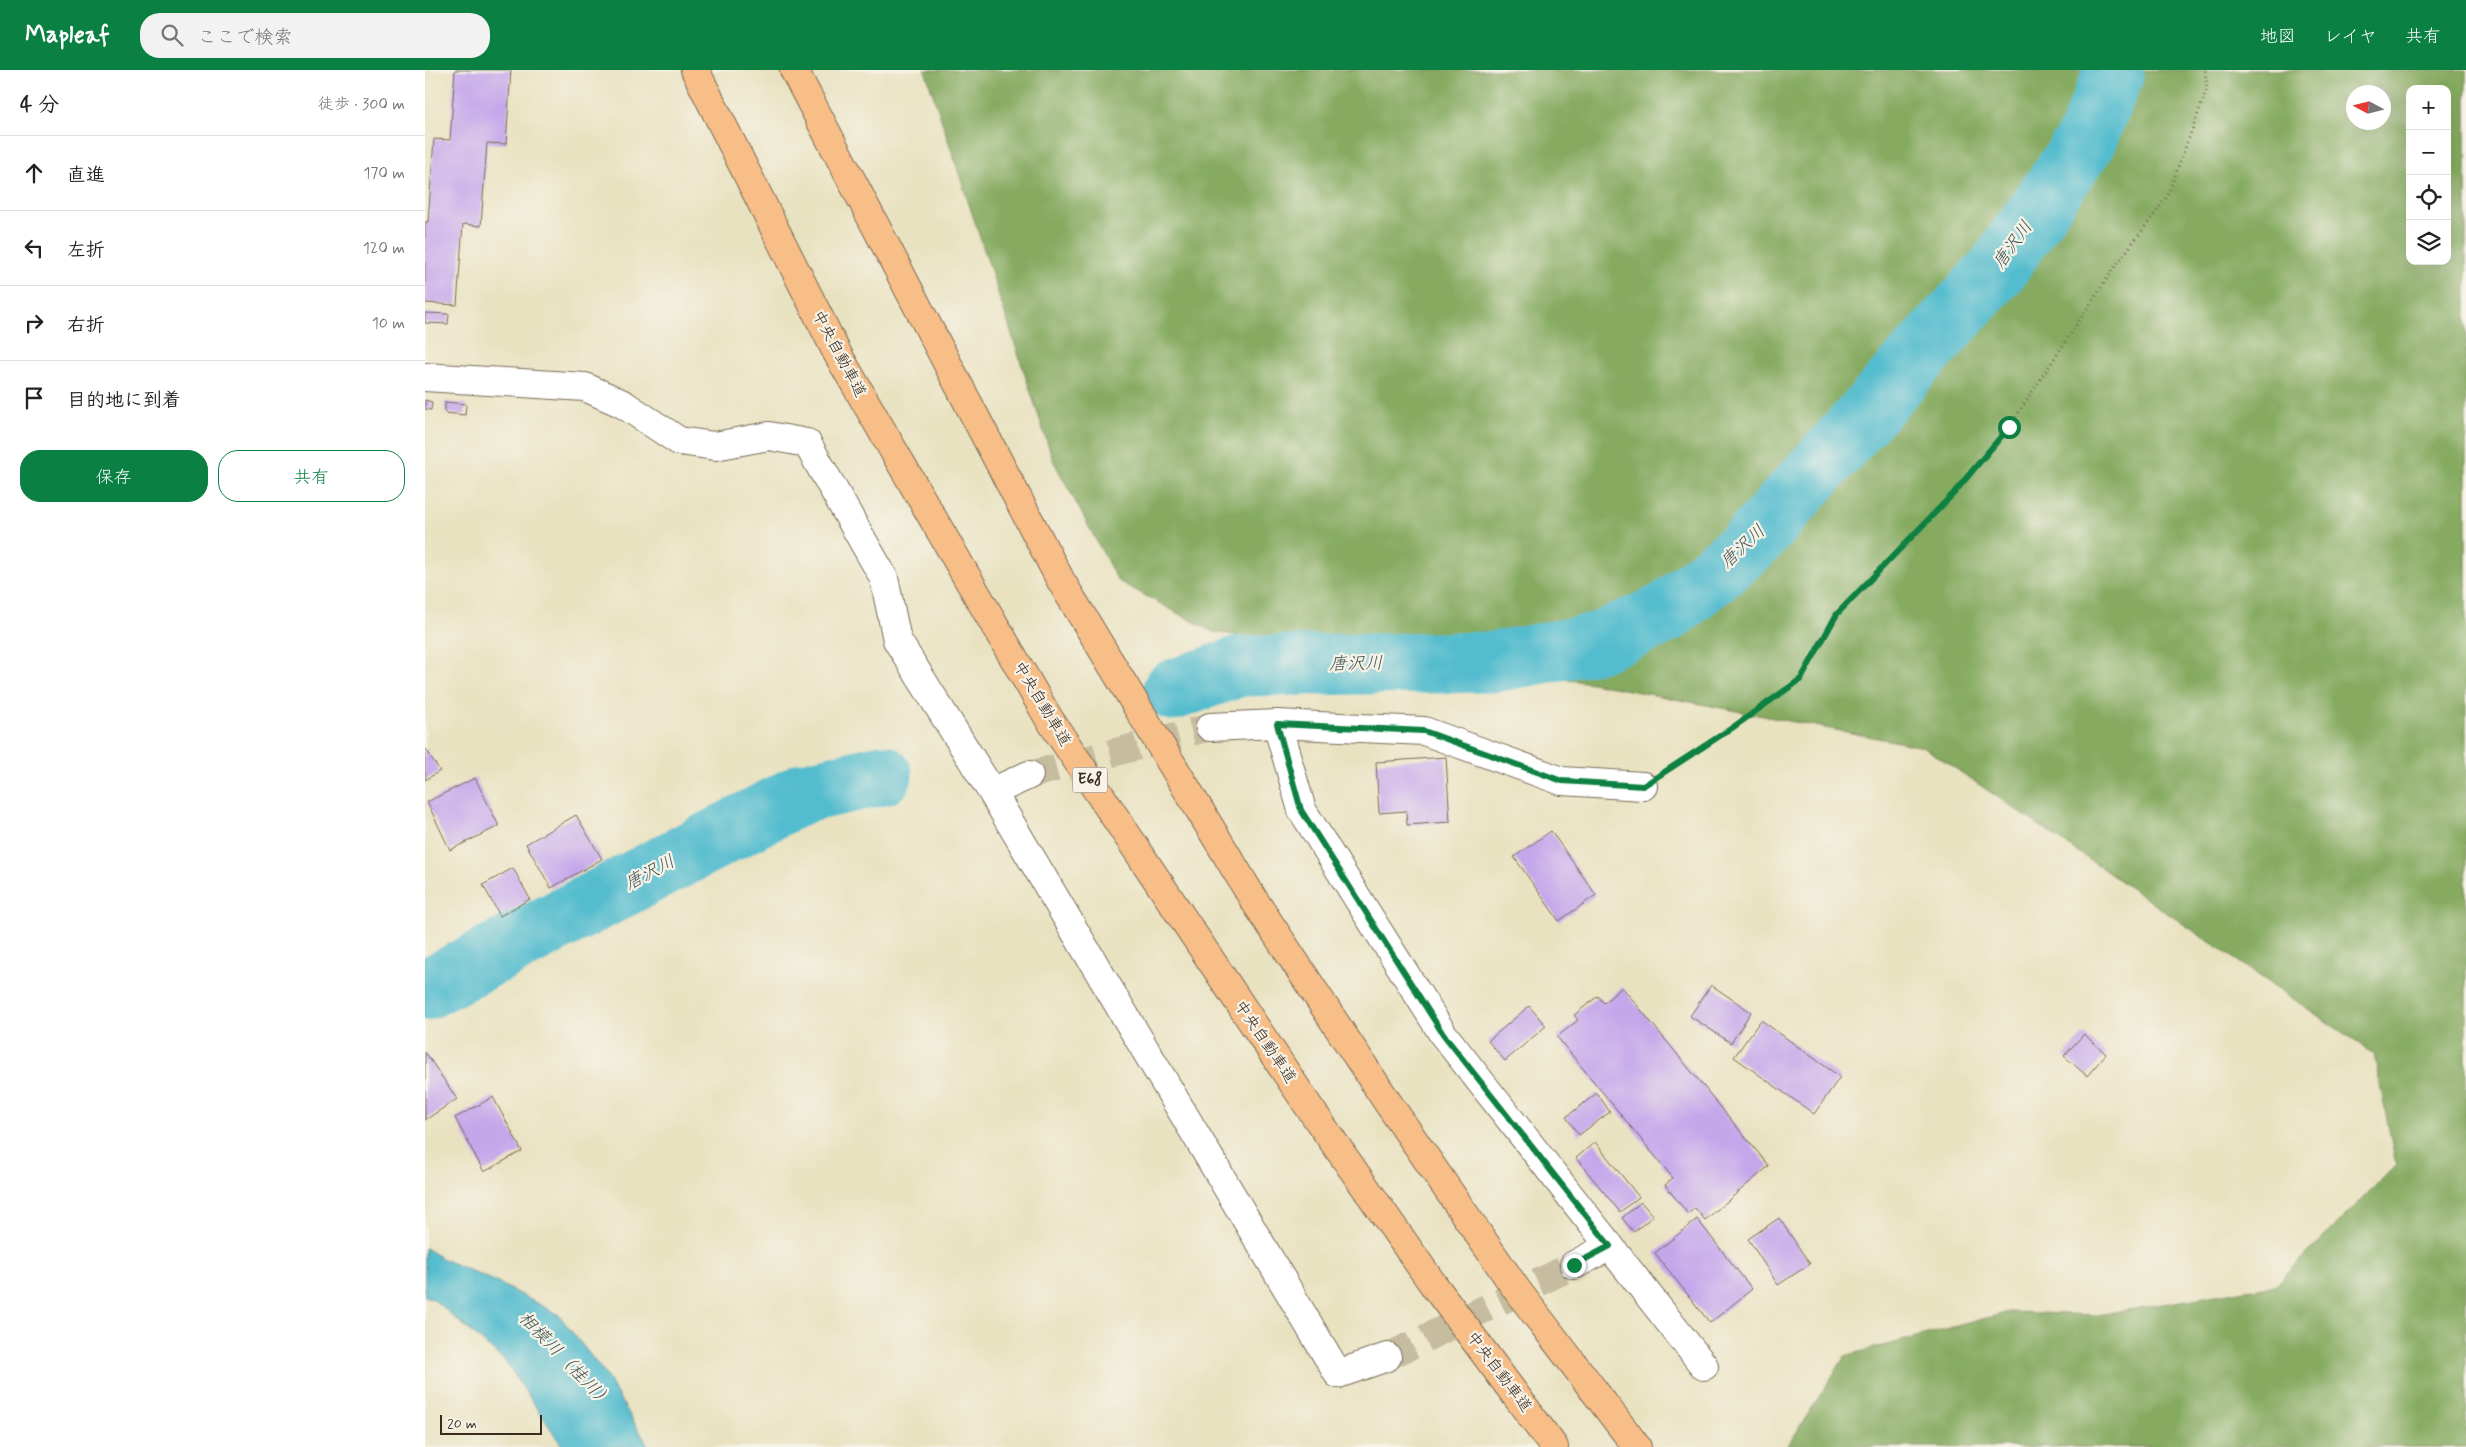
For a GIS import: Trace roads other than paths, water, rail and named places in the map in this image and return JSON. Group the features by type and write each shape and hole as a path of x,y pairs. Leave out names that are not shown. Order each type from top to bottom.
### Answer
{"highway":[{"name":"中央自動車道","path":"695,70 837,354 1048,717 1314,1116 1433,1284 1554,1447"},
{"path":"794,70 1061,581 1254,900 1386,1100 1517,1290 1637,1447"}],"street":[{"path":"425,377 585,387 623,404 679,441 715,446 769,436 807,443 884,578 897,640 992,792 1338,1374 1387,1357"},
{"path":"1277,724 1301,810 1443,1034 1705,1366"},
{"path":"1211,726 1277,724 1424,731 1562,781 1643,786"},
{"path":"992,792 1029,775"},
{"path":"1574,1265 1610,1246"}],"water":[{"name":"相模川（桂川）","path":"425,1248 441,1258 492,1280 558,1314 605,1374 649,1447 563,1447 505,1361 433,1299 425,1296"}],"waterway":[{"name":"唐沢川","path":"1173,690 1240,666 1493,662 1598,643 1666,613 1749,545 1999,267 2085,142 2113,75 2112,70"},
{"name":"唐沢川","path":"425,990 803,793 882,775"}],"tunnel":[{"path":"1029,775 1210,727"},
{"path":"1387,1357 1574,1265"}]}
